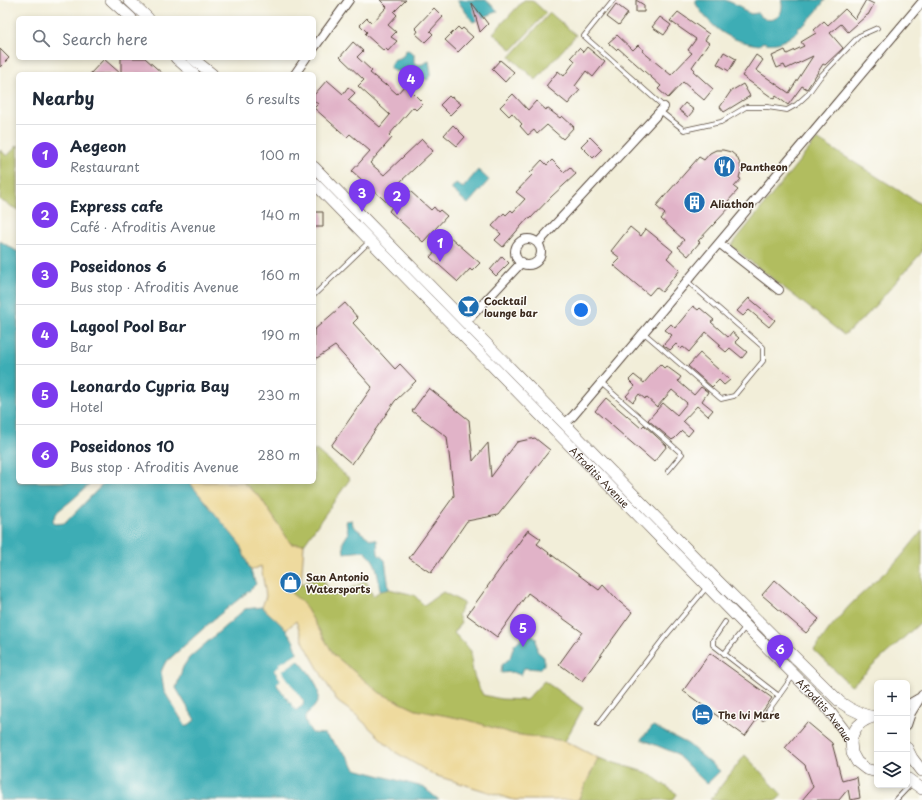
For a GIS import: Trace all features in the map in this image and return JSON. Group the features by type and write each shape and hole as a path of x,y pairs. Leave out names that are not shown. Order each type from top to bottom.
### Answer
{"main road":[{"path":"111,0 129,16"},
{"path":"129,0 146,16"},
{"path":"178,60 192,72"},
{"path":"194,60 210,72"},
{"name":"Afroditis Avenue","path":"316,169 718,581 840,702 853,711 874,716"},
{"name":"Afroditis Avenue","path":"316,185 833,715 851,742 852,753 857,762 866,769 874,771"},
{"path":"851,742 853,732 860,723 874,718"},
{"path":"909,752 922,771"}],"street":[{"path":"316,45 348,0"},
{"path":"564,424 573,416 644,333 922,2"},
{"path":"296,72 305,60"},
{"path":"538,243 662,109"},
{"path":"529,238 538,243 541,251 540,258 534,263 530,264 522,262 517,258 516,246 518,243 529,238"},
{"path":"719,243 779,290"},
{"path":"466,322 522,262"},
{"path":"910,703 921,696"},
{"path":"910,716 921,696"}],"lane":[{"path":"612,0 584,36 684,130 721,122 746,107 767,107 787,110 807,96 820,77 859,36 877,28"},
{"path":"316,293 371,240"},
{"path":"644,333 721,399 734,396 764,361 764,347 687,281"},
{"path":"601,383 682,454 668,471"},
{"path":"598,724 664,638 708,587"},
{"path":"725,622 712,643 713,645 778,696"},
{"path":"724,654 746,626"},
{"path":"762,718 794,675"},
{"path":"896,800 914,783"}],"green space":[{"path":"524,0 532,0 546,13 512,50 493,33"},
{"path":"550,13 576,35 536,80 510,57"},
{"path":"817,139 922,205 922,252 867,315 844,335 731,246"},
{"path":"16,147 16,209 0,200 0,150 7,156"},
{"path":"316,450 350,479 304,544 291,544 260,497 244,484 316,484"},
{"path":"922,531 922,621 851,686 814,650 830,628 850,605 900,558"},
{"path":"322,578 333,596 366,581 373,596 380,591 389,589 414,595 424,605 443,592 464,603 458,615 461,622 454,633 471,651 474,674 483,695 501,699 526,700 544,681 583,708 565,741 513,734 468,720 416,710 380,693 334,655 303,603 291,593 301,584"},
{"path":"745,755 782,795 777,800 710,800"},
{"path":"598,758 648,773 677,794 673,800 578,800"}],"sand":[{"path":"191,484 244,484 260,497 291,544 304,544 301,584 291,593 303,603 334,655 380,693 416,710 468,720 513,734 565,741 598,758 578,800 514,800 434,775 395,752 356,715 338,702 304,643 296,621 286,630 262,607 266,596 261,566 250,571 238,543"}],"water":[{"path":"457,0 486,0 498,11 473,22"},
{"path":"696,0 725,0 742,7 742,10 751,14 758,13 762,17 771,20 776,18 781,11 781,0 825,0 805,24 798,27 798,31 790,37 777,43 773,44 763,42 759,45 730,37 715,27 702,13 696,4"},
{"path":"408,50 414,54 414,63 422,64 429,61 431,72 428,80 417,77 409,81 403,78 399,72 390,68 391,63 395,59 402,57 405,51"},
{"path":"478,170 489,180 468,204 451,189 456,183 463,188"},
{"path":"0,241 16,251 16,484 90,484 58,511 52,521 55,524 65,523 103,484 191,484 239,543 256,584 165,663 161,672 164,691 186,727 195,720 176,688 183,667 189,658 245,609 262,607 284,627 293,639 297,653 280,664 281,666 274,670 281,680 277,685 296,710 303,705 303,701 281,671 298,660 315,682 318,694 317,701 314,707 306,715 305,719 312,733 325,734 347,756 355,769 423,787 439,800 0,800"},
{"path":"352,520 353,526 370,539 377,540 378,554 385,560 389,589 380,591 375,564 369,555 364,551 344,553 343,542 348,534 346,521"},
{"path":"528,631 536,638 537,651 544,657 544,665 540,669 524,668 521,675 512,672 501,673 502,665 510,658 514,645"},
{"path":"653,726 688,744 720,771 707,784 675,753 641,739"}],"pier":[{"path":"297,653 297,655 282,665 282,667 277,671 283,680 279,685 297,707 301,704 301,701 279,671 297,658 298,660 282,671 303,701 303,704 296,710 277,684 281,680 274,670 280,666 279,664"}],"building":[{"path":"380,0 406,0 394,12 397,15 388,25 396,32 391,37 397,41 388,51 386,49 384,51 365,34 367,32 360,25 367,18 372,23 387,7"},
{"path":"636,0 644,5 644,12 636,12"},
{"path":"866,0 874,4 868,15 848,32 841,24 830,33 843,48 825,65 823,64 807,89 802,86 788,105 776,96 774,99 742,76 756,55 763,60 756,70 789,93 813,56 786,69 784,65 777,68 772,56 785,50 787,54 804,46 801,42 816,33 814,30 824,21 828,25 845,9 855,19"},
{"path":"472,4 488,24 480,32"},
{"path":"616,4 628,13 619,25 607,16"},
{"path":"434,8 443,17 430,31 433,34 425,42 416,34 418,31 415,28"},
{"path":"678,12 709,34 705,40 709,43 692,67 695,70 693,71 713,89 704,100 683,82 668,98 658,89 661,86 618,48 616,50 608,43 617,35 633,50 638,45 644,50 642,51 671,75 692,53 688,50 696,39 670,21"},
{"path":"660,17 671,25 664,35 652,27"},
{"path":"458,27 461,30 463,28 473,37 458,52 445,40"},
{"path":"353,42 363,51 357,57 372,71 370,73 397,94 405,85 423,103 416,110 413,107 389,135 392,138 370,163 384,175 422,139 433,151 400,182 431,210 434,207 438,212 440,210 447,216 423,242 389,211 392,207 352,171 370,151 350,134 347,137 316,110 316,106 318,104 316,102 316,93 327,80 343,94 348,87 355,93 348,100 380,127 390,115 358,86 364,80 340,57"},
{"path":"587,47 605,62 593,77 586,71 575,86 580,90 568,104 546,86 558,71 564,76 575,61 571,57 579,48 583,52"},
{"path":"0,49 9,58 0,67"},
{"path":"724,52 736,59 729,71 717,64"},
{"path":"103,60 105,60 119,72 92,72"},
{"path":"121,60 147,60 161,72 121,72"},
{"path":"500,60 514,72 505,82 492,69"},
{"path":"743,84 750,96 724,112 720,107 731,91"},
{"path":"513,94 528,110 536,101 546,110 547,108 560,118 562,116 574,127 563,139 547,125 537,134 534,130 528,135 520,126 522,124 512,113 509,116 500,107"},
{"path":"449,96 461,104 450,115 440,105"},
{"path":"685,103 694,110 688,117 679,110"},
{"path":"453,125 465,137 457,146 444,135"},
{"path":"590,137 602,149 593,158 581,146"},
{"name":"Aliathon","path":"716,150 731,152 737,157 741,170 739,178 741,179 734,187 738,190 728,201 732,205 698,241 700,242 688,256 678,247 684,240 661,219 665,214 656,206 699,157 704,160 710,153"},
{"path":"542,160 547,165 552,160 564,172 570,167 576,174 530,219 528,218 503,247 495,240 501,234 492,226 504,213 506,215 511,210 513,212 525,199 516,192 532,175 530,173"},
{"path":"316,212 323,212 323,227 316,227"},
{"path":"630,227 641,236 646,229 673,251 667,258 680,270 662,292 656,287 649,295 613,265 620,258 611,251"},
{"path":"449,236 480,263 472,271 470,269 458,282 430,257"},
{"path":"502,256 509,263 496,276 490,270"},
{"path":"749,298 775,320 769,327 749,310 743,316 737,311"},
{"path":"345,303 358,318 353,323 395,369 400,364 416,381 395,401 352,464 331,446 372,387 335,346 316,359 316,328"},
{"path":"693,306 698,310 700,308 714,320 711,322 728,337 732,332 739,338 735,342 747,352 742,358 730,348 726,352 719,346 721,345 706,332 689,352 683,347 681,349 676,344 670,350 663,345 672,335 665,330 671,324 675,328"},
{"path":"700,353 730,380 724,385 719,380 712,387 688,366"},
{"path":"660,364 664,368 666,366 681,377 678,381 694,395 701,387 708,392 702,401 713,410 708,416 697,406 683,421 693,430 688,436 682,431 672,440 648,420 663,403 677,415 687,403 672,390 657,407 646,397 645,399 639,394 633,402 626,396 635,386 629,380 634,375 644,383"},
{"path":"429,388 469,420 473,461 488,443 491,477 517,442 535,438 550,450 498,515 467,521 431,573 409,558 454,496 447,437 412,411"},
{"path":"606,398 641,428 644,425 667,446 654,462 595,411"},
{"path":"528,530 541,539 537,544 599,590 603,585 615,598 632,612 582,681 559,664 582,632 528,593 497,637 467,615"},
{"name":"San Antonio Watersports","path":"291,576 296,583 289,588 284,581"},
{"path":"775,580 819,619 806,633 762,595"},
{"path":"710,653 772,698 745,736 683,691"},
{"path":"807,722 832,743 842,781 857,777 860,798 850,800 848,789 839,800 802,800 813,787 805,765 785,748"}],"place":[{"name":"Lagool Pool Bar","path":"411,98"},
{"name":"Pantheon","path":"724,166"},
{"name":"Aliathon","path":"694,203"},
{"name":"Poseidonos 6","path":"362,212"},
{"name":"Express cafe","path":"397,215"},
{"name":"Aegeon","path":"440,262"},
{"name":"Cocktail lounge bar","path":"469,306"},
{"name":"San Antonio Watersports","path":"290,582"},
{"name":"Leonardo Cypria Bay","path":"523,647"},
{"name":"Poseidonos 10","path":"780,668"},
{"name":"The Ivi Mare","path":"703,714"}]}
